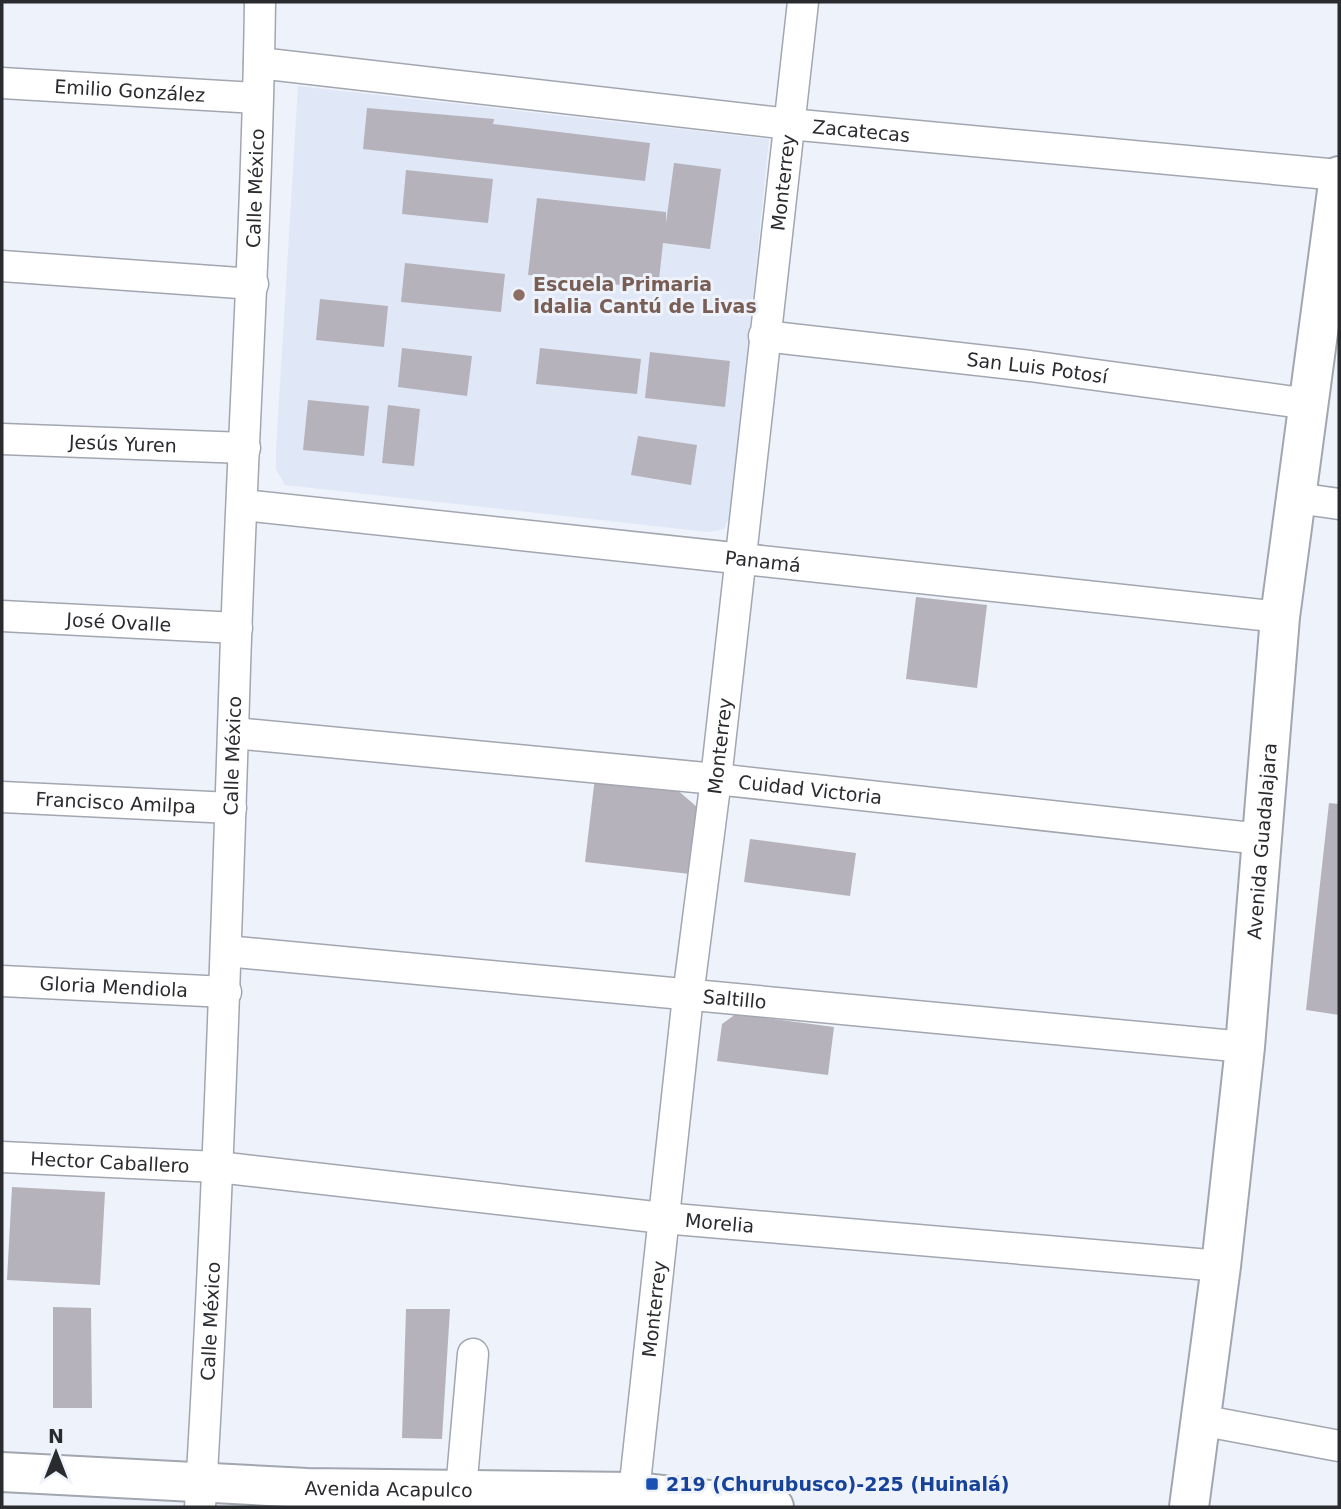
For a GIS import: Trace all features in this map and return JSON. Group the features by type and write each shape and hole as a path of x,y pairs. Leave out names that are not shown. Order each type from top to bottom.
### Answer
{"main road":[{"name":"Avenida Guadalajara","path":"1189,1507 1221,1266 1245,1047 1280,617 1339,175"},
{"name":"Avenida Acapulco","path":"2,1472 201,1496 252,1497 461,1490 634,1492 774,1507"}],"street":[{"name":"Calle México","path":"201,1496 226,992 237,628 253,284 260,2"},
{"name":"Monterrey","path":"634,1492 688,996 716,779 803,2"},
{"name":"Zacatecas","path":"259,62 789,124 1339,175"},
{"name":"Emilio González","path":"2,83 257,98"},
{"path":"2,266 253,284"},
{"name":"San Luis Potosí","path":"764,336 1030,366 1309,404"},
{"name":"Jesús Yuren","path":"2,439 245,448"},
{"path":"1297,498 1339,504"},
{"name":"Panamá","path":"244,505 1280,617"},
{"name":"José Ovalle","path":"2,616 237,628"},
{"name":"Cuidad Victoria","path":"234,733 716,779 1261,839"},
{"name":"Francisco Amilpa","path":"2,797 231,807"},
{"name":"Saltillo","path":"226,951 1245,1047"},
{"name":"Gloria Mendiola","path":"2,981 226,992"},
{"name":"Hector Caballero","path":"2,1157 218,1167"},
{"name":"Morelia","path":"218,1167 663,1218 1221,1266"},
{"path":"461,1490 473,1354"},
{"path":"1200,1420 1339,1446"}],"shaded area":[{"name":"Escuela Primaria Idalia Cantú de Livas","path":"298,86 769,139 731,514 724,529 708,532 285,485 276,469 276,450"}],"building":[{"path":"367,108 494,119 493,124 650,143 645,181 363,149"},
{"path":"674,163 721,169 710,249 663,243 658,289 528,275 537,198 666,212 666,223"},
{"path":"406,170 493,179 488,223 402,214"},
{"path":"405,263 505,274 501,312 401,302"},
{"path":"320,299 388,306 384,347 316,340"},
{"path":"402,348 472,356 467,396 398,387"},
{"path":"540,348 641,359 637,394 536,384"},
{"path":"650,352 730,361 725,407 645,398"},
{"path":"308,400 369,406 364,456 303,450"},
{"path":"388,405 420,409 414,466 382,463"},
{"path":"638,436 697,445 691,485 631,475"},
{"path":"916,597 987,605 977,688 906,679"},
{"path":"595,777 675,788 697,807 690,874 585,862"},
{"path":"1329,803 1339,804 1339,1015 1306,1010"},
{"path":"750,839 856,853 850,896 744,882"},
{"path":"736,1014 834,1027 828,1075 717,1061 722,1024"},
{"path":"12,1187 105,1192 100,1285 7,1280"},
{"path":"53,1307 91,1308 92,1408 53,1408"},
{"path":"406,1309 450,1309 442,1439 402,1438"}],"place":[{"name":"Escuela Primaria Idalia Cantú de Livas","path":"519,295"},
{"name":"219 (Churubusco)-225 (Huinalá)","path":"652,1484"}]}
